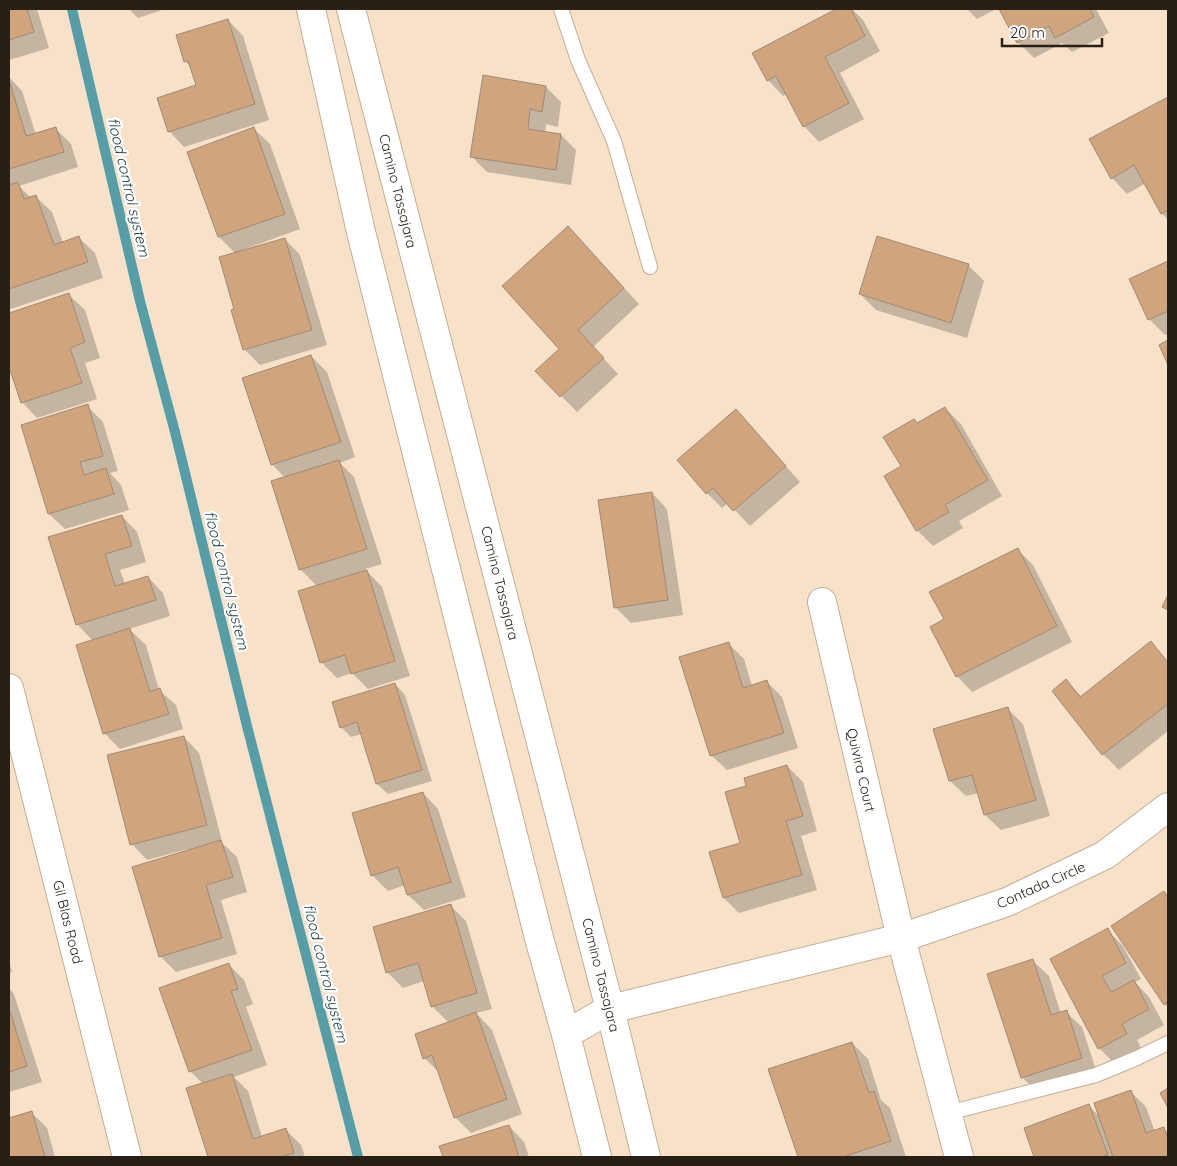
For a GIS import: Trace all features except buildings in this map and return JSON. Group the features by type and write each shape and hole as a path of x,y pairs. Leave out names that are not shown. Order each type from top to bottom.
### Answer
{"street":[{"path":"311,9 361,232 596,1157"},
{"name":"Camino Tassajara","path":"351,9 610,1009 646,1157"},
{"name":"Quivira Court","path":"822,602 901,938"},
{"name":"Gil Blas Road","path":"9,688 127,1157"},
{"name":"Contada Circle","path":"565,1031 577,1028 610,1009 901,938 1007,902 1105,855 1168,807"},
{"path":"901,938 958,1157"}],"lane":[{"path":"561,9 578,60 614,141 650,266"},
{"path":"948,1113 1096,1075 1168,1043"}],"waterway":[{"name":"flood control system","path":"72,9 140,301 175,432 247,726 358,1157"}]}
